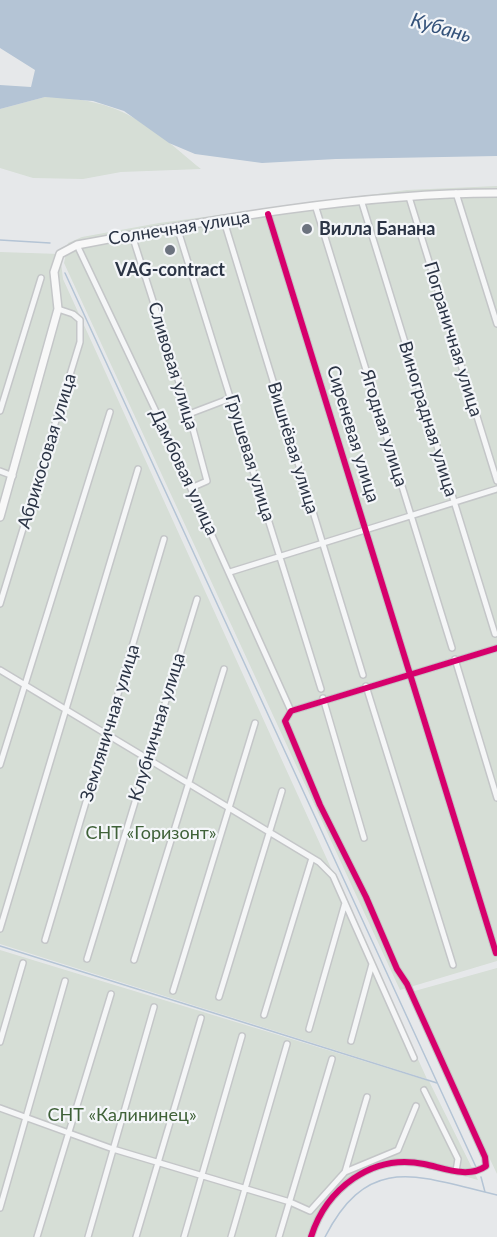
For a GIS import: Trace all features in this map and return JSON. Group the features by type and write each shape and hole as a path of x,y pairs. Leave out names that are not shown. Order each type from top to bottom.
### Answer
{"street":[{"name":"Солнечная улица","path":"76,245 177,227 316,208 456,193 497,193"},
{"path":"456,193 497,324"},
{"name":"Пограничная улица","path":"409,197 497,481"},
{"name":"Виноградная улица","path":"362,203 495,634"},
{"name":"Ягодная улица","path":"316,208 452,648"},
{"name":"Сиреневая улица","path":"268,214 412,677"},
{"name":"Вишнёвая улица","path":"224,221 363,675"},
{"name":"Грушевая улица","path":"177,227 321,689"},
{"name":"Сливовая улица","path":"132,235 189,414 207,481 191,488"},
{"path":"0,518 58,309 54,272 60,255 76,245"},
{"name":"Дамбовая улица","path":"76,245 230,572 291,711"},
{"path":"0,411 41,278"},
{"name":"Абрикосовая улица","path":"0,604 80,342 80,320 73,314 58,309"},
{"path":"189,414 231,398"},
{"path":"0,765 110,412"},
{"path":"0,929 138,469"},
{"path":"0,471 13,476"},
{"path":"230,572 497,489"},
{"name":"Земляничная улица","path":"45,940 164,539"},
{"name":"Клубничная улица","path":"87,959 197,598"},
{"path":"311,1237 324,1206 346,1183 365,1171 407,1161 467,1173 486,1166 485,1157 366,897 320,806 285,721 291,711 324,699 366,686 412,677 455,659 497,648"},
{"path":"455,659 497,798"},
{"path":"134,960 224,669"},
{"path":"0,670 312,858 333,876 414,1058"},
{"path":"412,677 496,953"},
{"path":"366,686 453,964"},
{"path":"324,699 364,838"},
{"path":"173,991 255,723"},
{"path":"219,997 282,791"},
{"path":"264,1015 312,858"},
{"path":"309,1029 345,903"},
{"path":"0,1041 23,963"},
{"path":"351,1041 372,964"},
{"path":"0,1208 65,981"},
{"path":"38,1237 111,994"},
{"path":"88,1237 154,1007"},
{"path":"136,1237 201,1018"},
{"path":"184,1237 242,1036"},
{"path":"231,1237 287,1044"},
{"path":"279,1237 332,1059"},
{"path":"424,1090 458,1159 456,1171"},
{"path":"345,1172 367,1097"},
{"path":"0,1108 113,1149 290,1202 310,1211 345,1172 398,1150 416,1106"}],"green space":[{"path":"45,97 94,102 131,116 164,138 201,169 121,172 83,179 33,178 0,168 0,109"},
{"path":"497,186 497,961 400,990 64,263 68,243 82,237 159,223 407,190"},
{"name":"СНТ «Горизонт»","path":"0,252 60,254 63,279 427,1079 0,944"},
{"name":"СНТ «Калининец»","path":"0,950 429,1081 478,1180 410,1165 378,1170 363,1176 337,1196 319,1222 314,1237 0,1237"},
{"path":"497,968 497,1174 411,992"}],"water":[{"name":"Кубань","path":"0,0 497,0 497,156 262,163 195,154 169,143 124,111 93,101 45,97 0,109 0,85 31,87 35,70 0,48"}],"waterway":[{"path":"0,240 50,243"},
{"path":"65,273 476,1167"},
{"path":"0,946 437,1083"},
{"path":"325,1237 342,1210 360,1192 378,1181 399,1177 420,1178 497,1195"},
{"path":"481,1177 485,1192"}],"cycle path":[{"path":"268,214 496,953"},
{"path":"311,1237 318,1220 340,1190 354,1178 369,1170 387,1164 405,1162 464,1172 472,1172 486,1166 485,1157 407,984 397,969 366,897 320,805 285,721 291,711 497,648"}],"place":[{"name":"Вилла Банана","path":"307,229"},
{"name":"VAG-contract","path":"170,250"}]}
